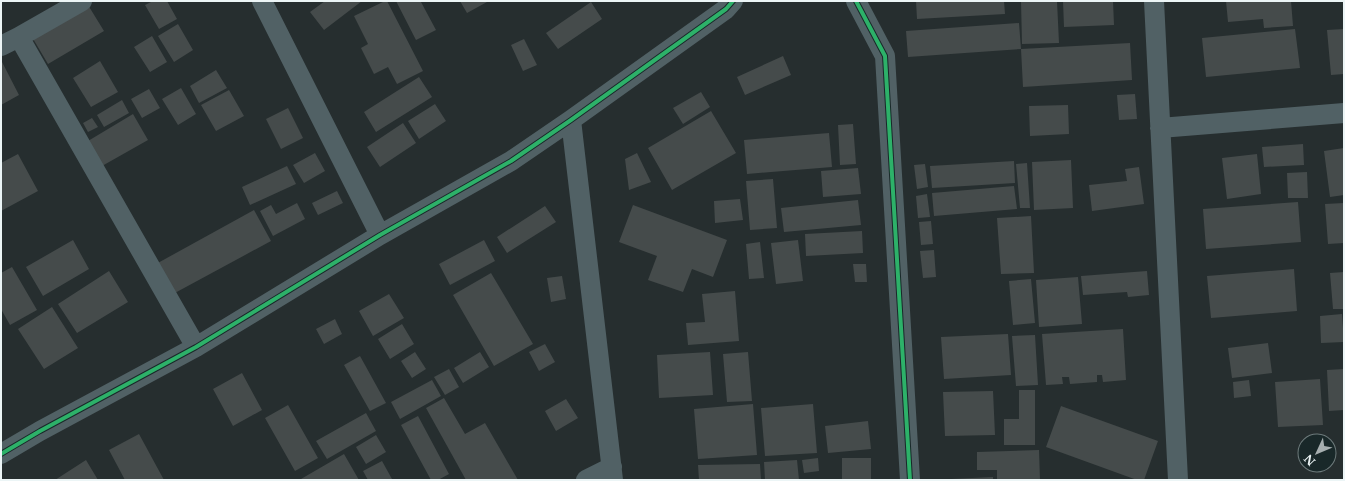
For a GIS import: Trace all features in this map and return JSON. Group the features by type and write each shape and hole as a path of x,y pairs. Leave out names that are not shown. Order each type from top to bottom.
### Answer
{"street":[{"path":"1,46 82,1"},
{"path":"262,1 380,235"},
{"path":"1,454 40,431 196,347 380,235 511,161 726,9 733,1"},
{"path":"856,1 885,56 910,480"},
{"path":"1154,1 1178,480"},
{"path":"19,37 196,347"},
{"path":"1160,128 1344,113"},
{"path":"571,120 612,473 586,480"}],"building":[{"path":"153,1 167,1 177,19 159,29 145,5"},
{"path":"325,1 362,1 324,30 310,12"},
{"path":"387,1 423,71 397,84 388,67 374,74 361,48 368,44 354,16"},
{"path":"396,1 424,1 421,2 436,30 416,40"},
{"path":"460,1 486,1 487,2 467,13"},
{"path":"916,1 1004,1 1005,14 917,19"},
{"path":"1021,1 1057,1 1059,43 1022,44"},
{"path":"1063,1 1113,1 1114,25 1064,27"},
{"path":"1226,1 1291,1 1293,26 1264,28 1263,19 1228,22"},
{"path":"591,2 602,19 558,49 546,33"},
{"path":"88,5 104,31 48,64 32,37"},
{"path":"1019,23 1021,49 908,57 906,31"},
{"path":"178,24 193,50 174,62 158,36"},
{"path":"1295,29 1300,68 1206,77 1202,38"},
{"path":"1344,29 1344,74 1331,75 1327,30"},
{"path":"152,36 167,62 150,72 134,47"},
{"path":"524,39 537,65 523,71 511,45"},
{"path":"1130,43 1132,80 1023,87 1021,49"},
{"path":"783,56 791,75 745,95 737,77"},
{"path":"1,60 19,95 1,105"},
{"path":"100,61 118,92 91,107 73,78"},
{"path":"216,70 227,88 199,103 190,86"},
{"path":"419,77 432,97 376,132 364,112"},
{"path":"181,88 196,114 178,125 162,99"},
{"path":"149,89 160,108 142,118 131,99"},
{"path":"229,90 244,116 216,131 201,105"},
{"path":"701,92 710,107 683,124 673,108"},
{"path":"1135,94 1137,119 1119,120 1117,95"},
{"path":"122,100 129,113 104,127 97,115"},
{"path":"435,104 446,121 419,139 408,121"},
{"path":"1068,105 1069,134 1030,136 1029,106"},
{"path":"288,108 303,138 281,149 266,119"},
{"path":"711,111 736,153 672,190 648,148"},
{"path":"133,114 148,140 102,166 88,141"},
{"path":"92,118 98,127 88,132 83,123"},
{"path":"403,123 416,143 380,167 367,147"},
{"path":"853,124 856,164 840,165 838,125"},
{"path":"829,133 832,167 747,174 744,140"},
{"path":"1303,144 1304,165 1264,167 1262,147"},
{"path":"1344,148 1344,195 1330,197 1324,151"},
{"path":"315,153 325,171 304,183 293,165"},
{"path":"637,153 651,182 629,190 625,159"},
{"path":"18,154 38,191 1,211 1,163"},
{"path":"1257,154 1261,194 1227,199 1222,158"},
{"path":"1071,160 1073,208 1034,210 1032,162"},
{"path":"1014,161 1015,183 932,188 930,166"},
{"path":"1027,163 1030,208 1020,208 1016,164"},
{"path":"925,164 928,187 917,189 914,165"},
{"path":"287,166 296,184 250,205 242,187"},
{"path":"1139,167 1144,204 1092,211 1089,185 1127,181 1125,169"},
{"path":"858,168 861,194 823,197 821,171"},
{"path":"1307,172 1308,198 1288,198 1287,173"},
{"path":"773,179 777,228 750,230 746,181"},
{"path":"1014,186 1017,209 934,216 932,193"},
{"path":"337,191 343,203 318,215 312,203"},
{"path":"927,194 930,217 918,218 916,196"},
{"path":"740,199 743,220 715,223 714,201"},
{"path":"858,200 861,225 784,232 781,208"},
{"path":"1298,202 1301,242 1206,249 1203,209"},
{"path":"297,203 305,219 273,236 260,211 271,205 276,214"},
{"path":"1344,203 1344,243 1328,244 1325,204"},
{"path":"633,205 727,240 713,277 692,269 683,292 648,280 657,256 619,242"},
{"path":"545,206 556,222 507,253 497,237"},
{"path":"254,210 271,241 173,294 156,264"},
{"path":"1031,216 1034,273 1001,274 997,218"},
{"path":"931,221 933,244 921,245 919,222"},
{"path":"862,231 863,253 806,256 805,234"},
{"path":"73,240 89,269 43,296 26,267"},
{"path":"484,240 495,261 450,285 439,264"},
{"path":"798,240 803,281 776,284 771,243"},
{"path":"760,242 764,278 749,279 746,244"},
{"path":"934,250 936,277 923,278 920,251"},
{"path":"853,264 866,264 867,282 855,282"},
{"path":"12,267 37,310 10,325 1,309 1,273"},
{"path":"1294,269 1297,311 1211,318 1207,276"},
{"path":"109,271 128,302 77,333 58,304"},
{"path":"1147,271 1149,295 1128,297 1127,292 1083,295 1081,276"},
{"path":"1344,272 1344,309 1333,309 1330,273"},
{"path":"491,273 533,344 494,366 453,295"},
{"path":"562,276 566,299 551,302 547,278"},
{"path":"1078,277 1082,324 1039,327 1036,280"},
{"path":"1031,279 1035,323 1013,325 1009,281"},
{"path":"735,291 739,341 688,345 686,323 705,322 702,294"},
{"path":"389,294 404,318 373,336 359,311"},
{"path":"52,307 78,348 44,369 18,329"},
{"path":"1342,314 1344,342 1321,343 1320,316"},
{"path":"335,319 342,334 324,344 316,329"},
{"path":"402,324 414,344 390,359 378,339"},
{"path":"1123,329 1126,380 1103,382 1102,375 1097,375 1097,382 1070,384 1069,377 1062,377 1063,384 1046,385 1042,334"},
{"path":"1008,334 1011,375 944,379 941,337"},
{"path":"1035,335 1038,385 1016,386 1012,336"},
{"path":"1268,343 1272,373 1232,378 1228,348"},
{"path":"545,344 555,362 539,371 529,352"},
{"path":"415,352 426,369 412,378 401,361"},
{"path":"480,352 489,367 463,383 454,368"},
{"path":"710,352 713,395 659,398 657,355"},
{"path":"748,352 752,401 727,402 723,354"},
{"path":"360,356 386,403 370,411 344,365"},
{"path":"449,369 459,387 445,395 434,377"},
{"path":"1344,369 1344,410 1329,411 1327,370"},
{"path":"242,373 262,410 233,426 213,389"},
{"path":"1320,379 1323,425 1278,427 1275,382"},
{"path":"432,380 441,396 400,419 391,402"},
{"path":"1249,380 1251,396 1234,398 1233,382"},
{"path":"1019,390 1035,390 1035,445 1004,445 1004,419 1019,419"},
{"path":"993,391 995,435 945,436 943,392"},
{"path":"444,398 465,434 485,423 518,480 466,480 426,408"},
{"path":"566,399 578,418 556,431 545,411"},
{"path":"753,404 757,455 698,459 694,409"},
{"path":"813,404 817,453 765,456 761,408"},
{"path":"288,405 318,458 295,471 265,418"},
{"path":"1061,406 1158,441 1144,480 1137,480 1046,447"},
{"path":"366,413 376,431 327,459 316,441"},
{"path":"418,416 449,474 438,480 431,480 401,425"},
{"path":"868,421 871,449 828,453 825,426"},
{"path":"139,434 164,480 125,480 109,450"},
{"path":"376,435 386,452 366,464 356,447"},
{"path":"1039,450 1040,480 997,480 997,470 977,470 977,452"},
{"path":"344,454 359,480 301,479"},
{"path":"818,458 819,471 804,473 802,460"},
{"path":"842,458 871,458 871,480 842,480"},
{"path":"86,460 98,480 55,480"},
{"path":"797,460 799,480 765,480 764,462"},
{"path":"382,461 392,479 368,480 363,471"},
{"path":"760,464 761,480 699,480 698,465"},
{"path":"993,477 993,480 951,480 951,479"}],"cycle path":[{"path":"1,454 40,431 196,347 380,235 511,161 726,9 733,1"},
{"path":"856,1 885,56 910,480"}]}
